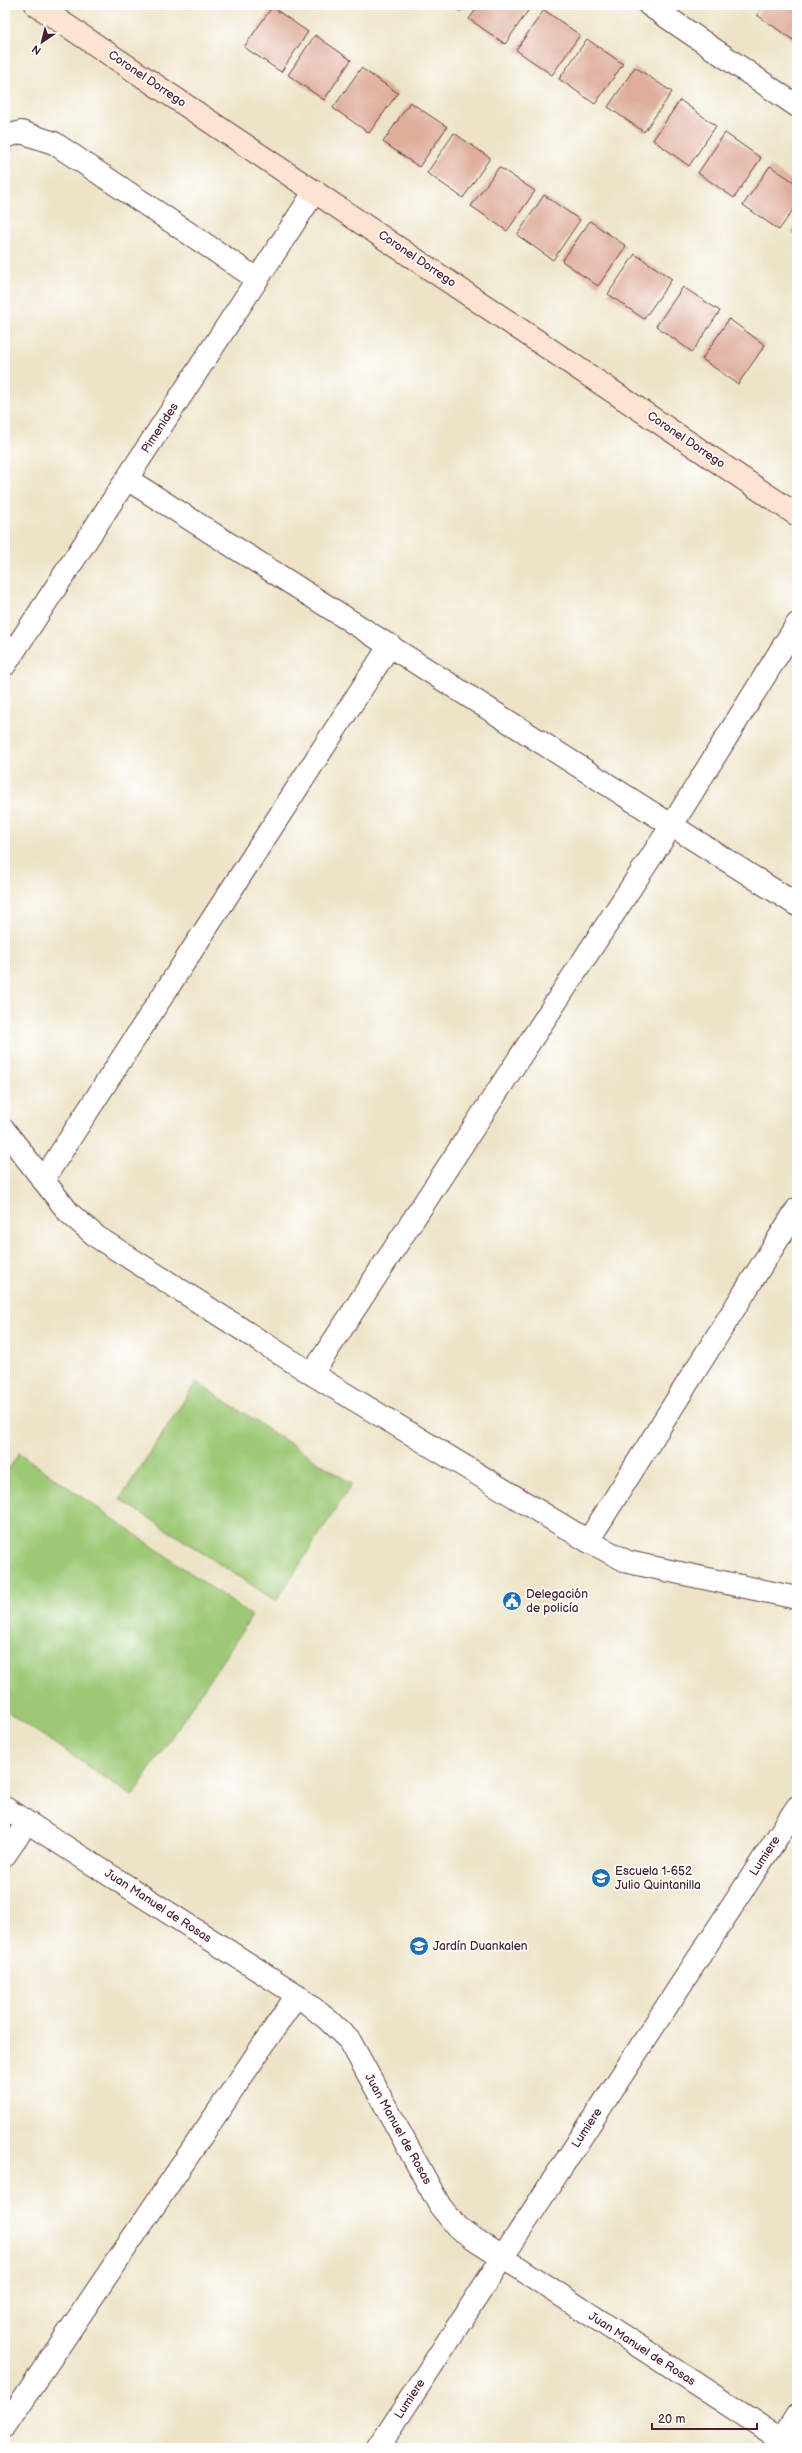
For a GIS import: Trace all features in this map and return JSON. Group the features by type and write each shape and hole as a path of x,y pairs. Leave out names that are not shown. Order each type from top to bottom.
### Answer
{"street":[{"path":"649,5 797,106"},
{"name":"Coronel Dorrego","path":"40,6 797,515"},
{"path":"5,137 21,132 54,143 257,279"},
{"name":"Pimenides","path":"5,665 315,191"},
{"path":"128,479 797,905"},
{"path":"312,1374 672,825 797,624"},
{"path":"43,1180 390,645"},
{"path":"5,1131 69,1213 97,1237 312,1374 588,1541 628,1562 797,1598"},
{"path":"588,1541 797,1209"},
{"name":"Lumiere","path":"378,2448 797,1807"},
{"name":"Juan Manuel de Rosas","path":"5,1808 297,1995 328,2020 350,2042 440,2206 458,2228 788,2444"},
{"path":"5,1856 27,1823"},
{"path":"5,2426 297,1995"},
{"path":"788,2444 797,2415"}],"green space":[{"path":"196,1382 352,1484 276,1601 120,1499"},
{"path":"19,1453 252,1616 132,1796 5,1710 5,1475"}],"building":[{"path":"451,5 464,5 460,11"},
{"path":"479,5 532,5 505,44 469,19"},
{"path":"764,5 797,5 797,35 793,40 757,15"},
{"path":"272,7 308,32 281,72 244,47"},
{"path":"544,10 580,35 552,75 516,50"},
{"path":"315,35 351,60 324,100 288,75"},
{"path":"587,39 623,64 595,104 559,79"},
{"path":"635,67 672,92 644,132 608,107"},
{"path":"361,68 398,93 369,133 333,108"},
{"path":"680,100 716,126 689,166 653,140"},
{"path":"410,102 447,127 419,167 383,142"},
{"path":"454,133 490,158 463,198 427,173"},
{"path":"725,133 761,158 734,198 698,173"},
{"path":"770,166 797,184 797,204 779,230 743,205"},
{"path":"499,167 535,191 507,231 471,206"},
{"path":"544,195 580,220 553,260 517,235"},
{"path":"590,221 626,246 598,286 562,261"},
{"path":"797,224 797,237 791,233"},
{"path":"635,254 672,279 644,319 608,294"},
{"path":"683,287 720,311 692,352 656,326"},
{"path":"729,319 765,345 738,384 702,359"}],"place":[{"name":"Delegación de policía","path":"512,1601"},
{"name":"Escuela 1-652 Julio Quintanilla","path":"601,1878"},
{"name":"Jardín Duankalen","path":"419,1946"}]}
